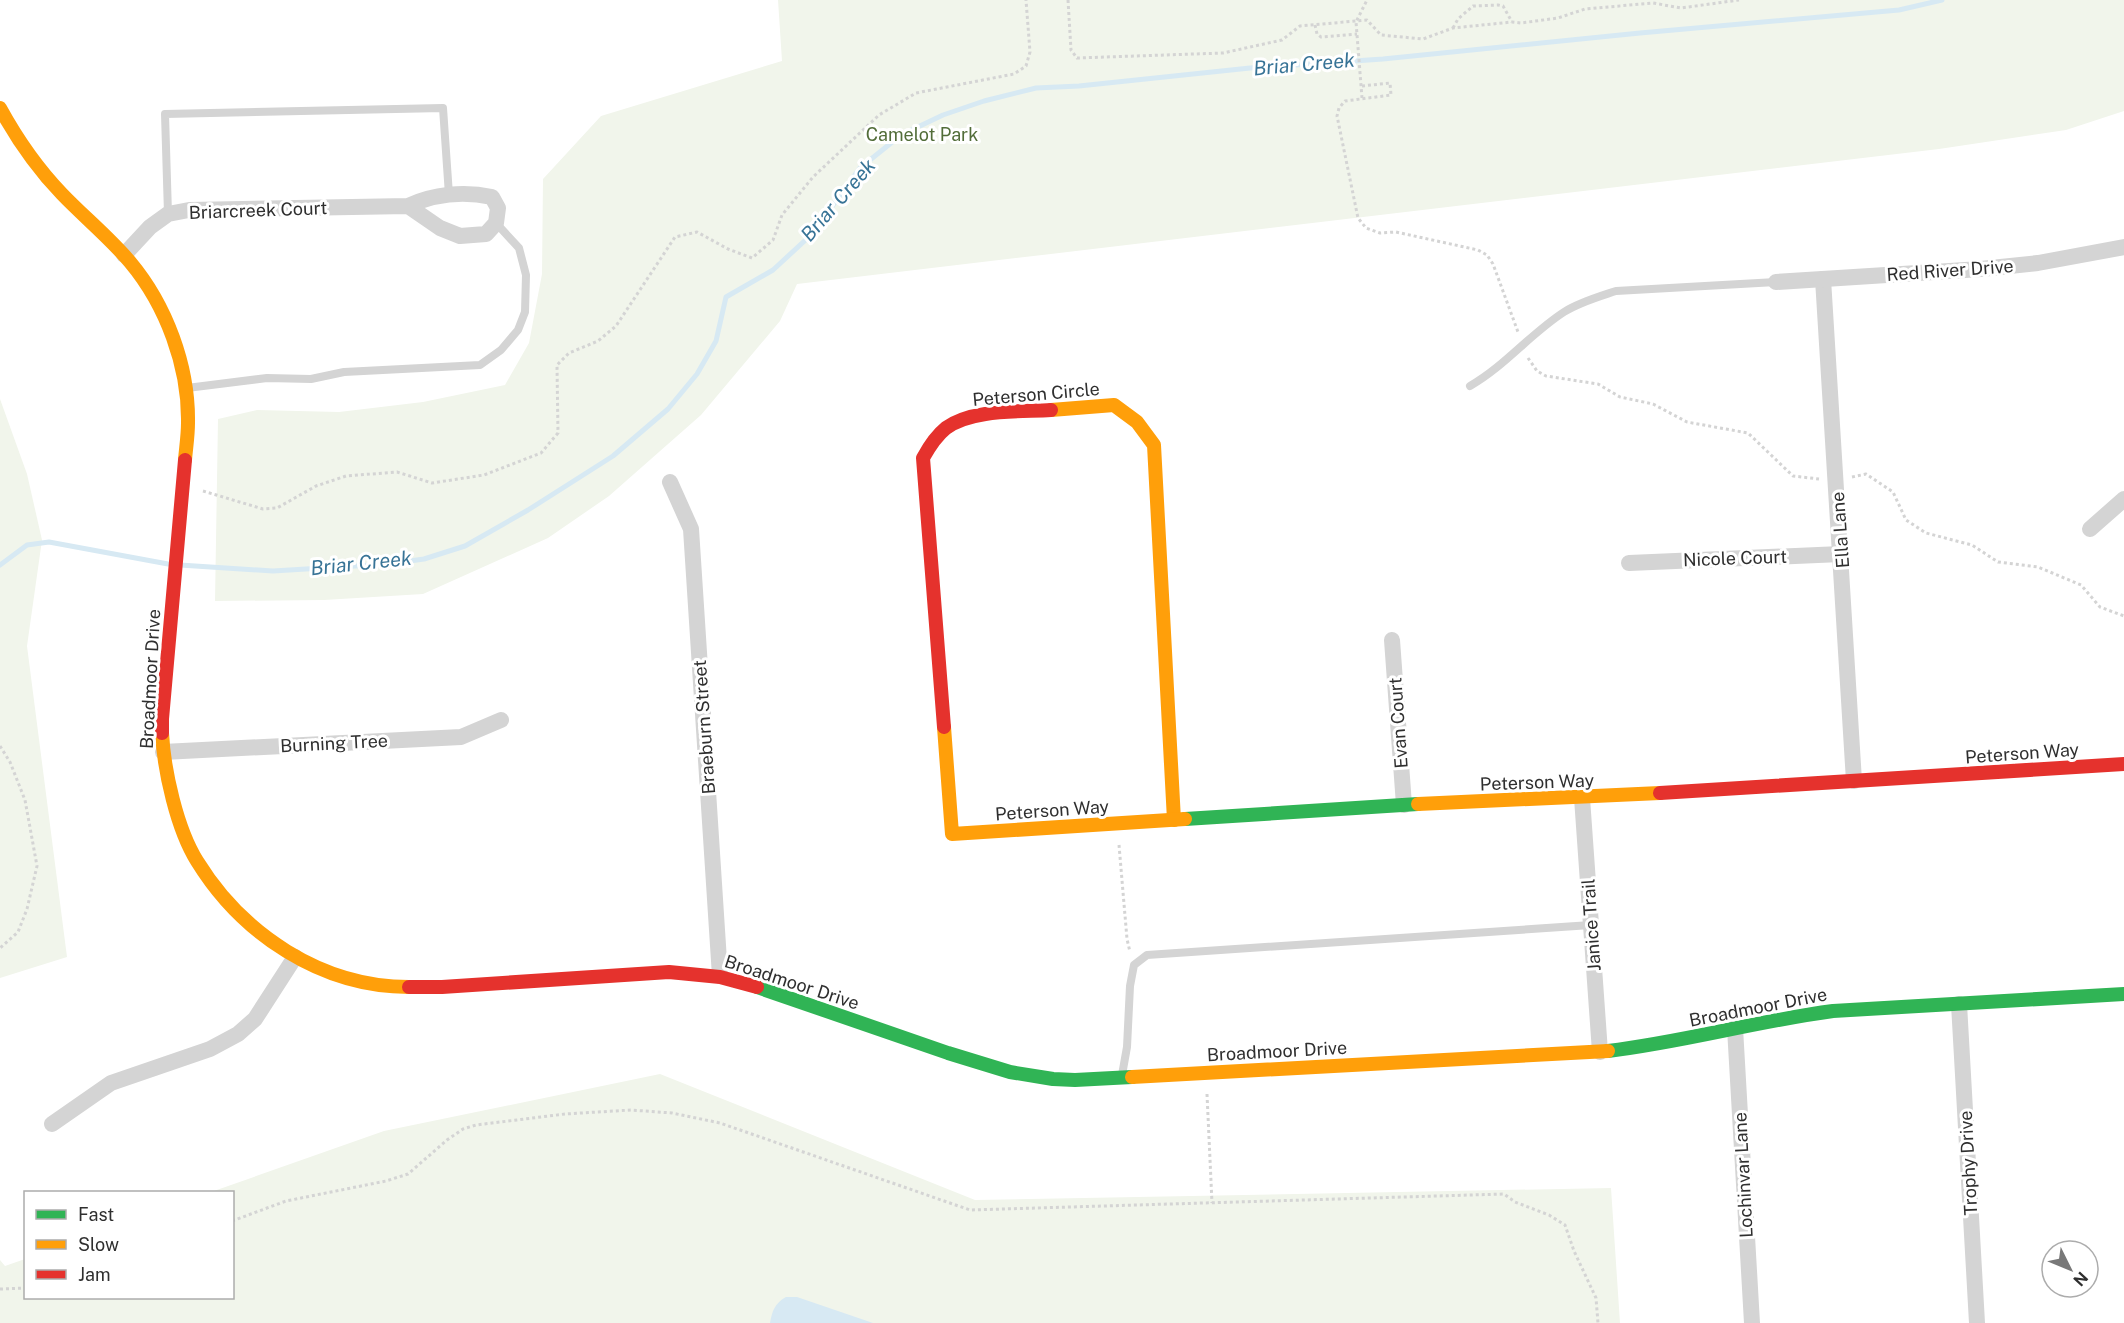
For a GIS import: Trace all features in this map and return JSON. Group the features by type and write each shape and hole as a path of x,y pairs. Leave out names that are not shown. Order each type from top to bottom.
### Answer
{"street":[{"name":"Broadmoor Drive","path":"0,108 22,146 46,176 124,255 150,289 169,326 179,354 186,388 188,422 162,719 166,774 178,818 196,860 209,879 237,914 275,945 295,957 344,977 389,987 442,987 642,972 720,976 975,1063 1053,1080 1600,1052 1658,1045 1794,1016 1833,1011 2124,994"},
{"name":"Briarcreek Court","path":"124,255 150,227 168,213 189,210 408,206 428,197 477,194 492,197 498,208 496,223"},
{"path":"408,206 440,228 460,236 486,234 496,223"},
{"name":"Red River Drive","path":"1776,282 1981,269 2038,263 2124,247"},
{"name":"Ella Lane","path":"1823,279 1854,781"},
{"name":"Peterson Circle","path":"952,834 923,458 935,437 950,424 969,416 1114,405 1135,418 1154,445 1174,820"},
{"name":"Braeburn Street","path":"670,482 691,529 720,976"},
{"path":"2090,529 2124,499"},
{"name":"Nicole Court","path":"1629,563 1841,554"},
{"name":"Evan Court","path":"1392,640 1404,805"},
{"name":"Burning Tree","path":"163,752 461,737 501,720"},
{"name":"Peterson Way","path":"952,834 1404,805 1582,798 2124,764"},
{"name":"Janice Trail","path":"1582,798 1600,1052"},
{"path":"52,1124 111,1083 210,1049 238,1034 255,1018 295,957"},
{"name":"Trophy Drive","path":"1959,1004 1977,1323"},
{"name":"Lochinvar Lane","path":"1735,1028 1752,1323"}],"lane":[{"path":"168,213 165,114 443,108 449,196"},
{"path":"186,388 267,378 311,379 344,372 480,365 507,344 518,330 525,312 526,275 519,248 496,223"},
{"path":"1470,386 1489,375 1564,312 1591,299 1616,291 1776,282"},
{"path":"1121,1078 1127,1047 1130,986 1134,965 1147,955 1591,925"}],"path":[{"path":"182,489 203,491 263,509 276,508 316,486 346,476 397,472 432,483 484,475 541,453 558,433 556,365 568,352 598,341 616,326 675,237 697,232 728,249 752,258 773,240 782,215 813,177 879,115 916,93 1014,74 1026,66 1030,52 1026,0"},
{"path":"1068,0 1071,50 1077,58 1223,53 1282,40 1300,26 1367,20 1381,35 1423,39 1453,28 1558,18 1586,9 1653,3 1682,8 1739,0"},
{"path":"1362,98 1356,22 1367,0"},
{"path":"1453,28 1458,19 1473,6 1503,6 1512,22"},
{"path":"1315,25 1317,34 1321,37 1357,34"},
{"path":"1362,86 1390,83 1391,95 1345,101 1339,108 1337,116 1358,218 1366,228 1380,233 1396,232 1478,250 1487,255 1493,264 1530,363 1546,376 1598,384 1620,398 1653,404 1687,422 1748,433 1793,476 1837,481 1866,474 1893,492 1906,520 1926,533 1972,545 1998,562 2038,567 2081,585 2100,606 2124,616"},
{"path":"0,746 10,762 25,800 36,866 27,909 18,932 0,948"},
{"path":"1117,824 1126,939 1134,965"},
{"path":"1207,1073 1212,1203"},
{"path":"234,1220 286,1201 386,1181 408,1174 447,1140 463,1129 476,1125 565,1114 631,1110 672,1113 720,1123 970,1210 1504,1194 1515,1202 1549,1215 1565,1225 1574,1251 1596,1298 1598,1323"},
{"path":"0,1289 24,1287"}],"green space":[{"name":"Camelot Park","path":"778,0 2124,0 2124,111 2066,130 1939,149 797,284 780,321 701,415 609,496 548,538 423,594 324,600 215,601 218,419 257,410 339,412 423,402 505,385 529,343 542,274 543,179 601,116 782,61"},
{"path":"0,399 27,474 42,540 27,646 67,957 0,978"},
{"path":"660,1074 975,1200 1611,1188 1620,1323 0,1323 0,1260 5,1266 24,1259 24,1299 234,1299 234,1191 214,1191 384,1131"}],"shaded area":[{"path":"786,1297 797,1297 873,1323 770,1323 775,1308"}],"waterway":[{"name":"Briar Creek","path":"180,565 273,571 388,564 424,559 465,546 528,510 613,456 668,409 697,374 716,341 726,297 773,270 812,234 860,168 901,135 943,115 984,101 1036,88 1079,86 1250,68 1383,59 1899,10 1942,0"},
{"name":"Briar Creek","path":"0,565 27,545 49,542 168,564"}],"traffic: fast":[{"path":"1185,819 1418,804"},
{"path":"757,987 1010,1072 1075,1080 1132,1077"},
{"path":"1608,1051 1833,1011 2124,994"}],"traffic: slow":[{"path":"0,108 20,142 44,174 70,203 122,253 154,297 180,358 187,401 185,460"},
{"path":"1051,410 1114,405 1137,422 1154,445 1174,820"},
{"path":"944,727 952,834 1185,819"},
{"path":"162,733 169,782 183,833 197,861 215,887 237,911 261,933 287,951 315,966 345,978 376,985 409,987"},
{"path":"1418,804 1660,793"},
{"path":"1132,1077 1608,1051"}],"traffic: jam":[{"path":"944,727 923,458 946,428 969,417 982,414 1051,410"},
{"path":"162,733 185,460"},
{"path":"1660,793 2124,764"},
{"path":"409,987 442,987 669,972 720,977 757,987"}]}
